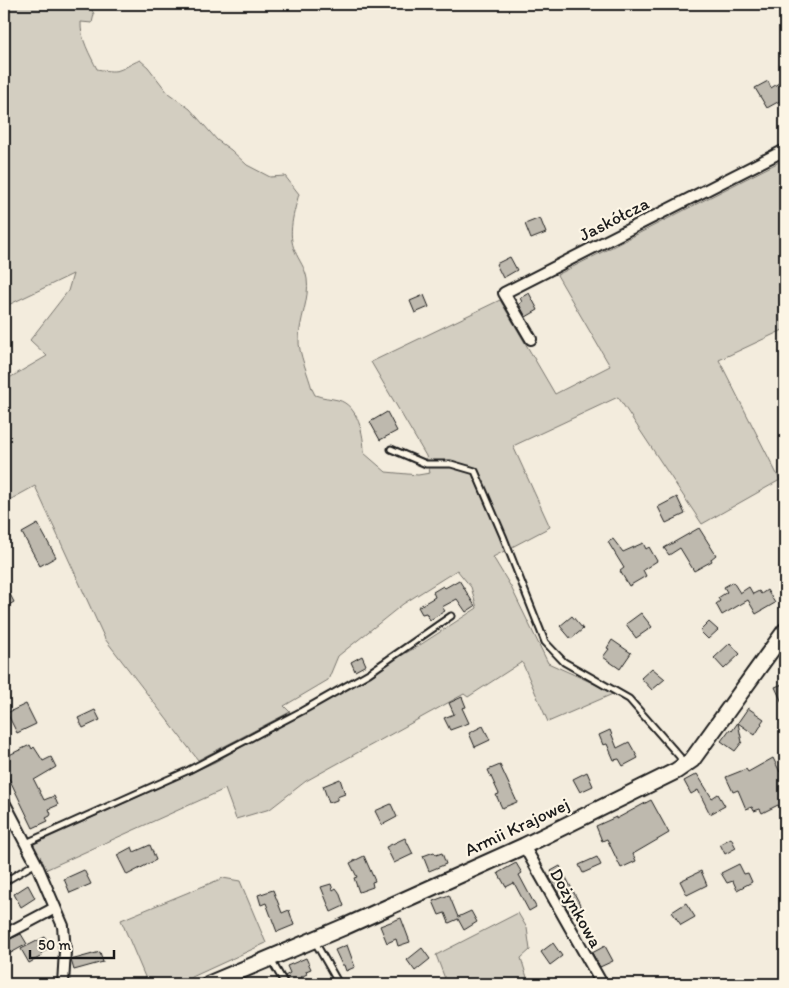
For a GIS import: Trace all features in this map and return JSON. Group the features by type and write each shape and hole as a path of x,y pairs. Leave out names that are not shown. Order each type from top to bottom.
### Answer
{"street":[{"name":"Jaskółcza","path":"530,339 504,293 785,150"},
{"name":"Armii Krajowej","path":"209,984 524,846 681,767 692,760 785,631"},
{"path":"4,802 36,863 63,926 65,951 63,984"},
{"name":"Dożynkowa","path":"524,846 602,984"},
{"path":"4,935 55,908"}],"lane":[{"path":"391,448 426,464 451,464 475,471 545,642 564,662 629,699 680,757 681,767"},
{"path":"26,843 189,770 302,710 369,673 451,616"},
{"path":"4,882 36,863"},
{"path":"313,940 339,984"},
{"path":"270,958 285,984"}],"shaded area":[{"path":"9,4 89,4 94,14 92,23 81,22 81,28 86,46 97,69 116,71 140,60 148,67 168,93 190,109 217,140 247,165 270,177 285,176 299,194 291,230 295,251 307,279 308,287 299,332 299,345 312,389 315,395 338,400 350,408 355,414 361,430 364,453 386,472 418,475 430,473 426,456 371,362 500,300 555,394 610,366 557,275 785,159 785,329 719,360 780,480 702,524 618,397 513,446 550,527 493,557 511,587 548,663 615,693 548,722 522,662 468,697 464,694 306,781 270,809 236,819 225,789 45,870 32,845 215,762 420,645 477,608 471,587 457,570 403,604 338,656 328,680 284,706 290,712 198,760 105,639 35,486 4,503 4,381 47,356 30,340 68,291 73,274 4,307 4,20 10,16"},
{"path":"223,878 240,881 266,943 177,984 148,984 121,920"},
{"path":"518,913 527,928 530,950 521,958 529,984 447,984 436,955"}],"building":[{"path":"785,79 785,98 767,108 755,88 768,81 771,88"},
{"path":"540,218 546,233 531,239 525,224"},
{"path":"510,257 517,270 503,278 496,264"},
{"path":"529,293 538,310 526,317 519,304 522,302 520,298"},
{"path":"424,295 429,307 415,313 410,301"},
{"path":"387,412 397,431 380,440 370,422"},
{"path":"677,497 685,514 666,523 658,507"},
{"path":"38,524 56,557 40,566 22,533"},
{"path":"699,528 716,555 711,559 712,561 694,571 680,548 669,555 664,548"},
{"path":"613,539 623,552 643,543 646,549 649,547 657,561 643,570 646,576 629,586 620,571 624,568 608,542"},
{"path":"459,580 475,606 466,612 457,599 442,607 445,611 430,620 426,613 422,614 418,607 435,597 433,592"},
{"path":"733,582 740,593 749,587 753,594 759,591 761,594 767,590 775,603 756,614 748,600 722,615 716,604 720,601 718,598 727,592 724,587"},
{"path":"4,583 14,602 4,608"},
{"path":"641,613 652,627 636,638 626,624"},
{"path":"572,616 583,629 571,639 560,626"},
{"path":"709,622 718,630 708,639 700,631"},
{"path":"612,640 631,653 620,669 603,657 609,649 607,648"},
{"path":"730,643 740,654 724,669 714,658"},
{"path":"362,656 366,665 355,671 351,662"},
{"path":"652,668 665,679 652,690 641,678"},
{"path":"785,683 785,709 775,687"},
{"path":"462,697 466,707 462,708 469,723 450,730 444,718 454,714 449,703"},
{"path":"26,704 36,724 17,733 7,713"},
{"path":"748,708 764,719 755,735 738,723 742,742 735,751 721,741 730,729 732,731"},
{"path":"95,710 100,720 83,728 78,718"},
{"path":"483,726 490,740 475,747 469,733"},
{"path":"610,730 617,748 629,742 638,758 623,766 619,759 614,760 607,744 603,745 599,735"},
{"path":"30,745 32,749 34,747 43,761 51,757 56,767 34,780 44,800 54,796 58,805 49,809 51,814 46,818 48,821 33,828 4,768 4,762 9,760 7,756"},
{"path":"773,758 780,772 782,771 785,777 785,815 778,805 762,813 760,809 754,811 752,807 746,809 738,790 733,792 726,777 746,769 748,772"},
{"path":"500,765 517,802 502,808 496,795 499,794 488,770"},
{"path":"587,772 593,786 580,792 573,779"},
{"path":"697,774 712,798 718,794 725,806 710,814 698,790 691,794 684,781"},
{"path":"340,779 345,794 329,803 323,786"},
{"path":"651,800 669,833 633,854 636,861 621,868 607,839 602,841 596,826 616,817 616,819"},
{"path":"391,804 397,817 382,825 375,811"},
{"path":"405,838 413,854 394,863 386,847"},
{"path":"731,838 736,848 725,854 720,844"},
{"path":"150,845 156,860 127,875 117,855 132,847 134,852"},
{"path":"434,852 436,855 442,853 446,864 429,871 423,856"},
{"path":"364,856 375,881 372,882 373,887 359,892 354,878 357,877 350,863"},
{"path":"597,857 601,865 583,873 579,865"},
{"path":"516,863 522,873 519,875 536,907 529,911 514,883 506,887 498,873"},
{"path":"739,864 744,874 748,873 752,882 737,890 733,881 727,883 721,873"},
{"path":"560,866 583,910 571,916 549,877 553,875 551,871"},
{"path":"84,870 91,884 70,893 64,879"},
{"path":"701,871 707,885 687,895 680,881"},
{"path":"331,884 333,890 336,888 339,892 344,906 331,912 321,887"},
{"path":"28,885 35,898 21,907 14,894"},
{"path":"273,890 282,913 289,910 294,925 277,932 266,903 261,905 258,895"},
{"path":"449,895 458,917 471,911 477,922 464,930 458,919 449,923 445,913 439,915 433,901"},
{"path":"686,903 695,917 681,925 672,912"},
{"path":"401,918 410,942 398,946 396,939 387,943 380,926"},
{"path":"21,934 27,944 9,954 4,942"},
{"path":"45,937 51,948 41,953 42,956 29,963 21,949"},
{"path":"553,943 562,956 550,965 541,952"},
{"path":"347,945 355,967 346,971 335,950"},
{"path":"605,946 613,961 600,967 592,953"},
{"path":"422,948 430,959 415,971 407,960"},
{"path":"100,952 103,962 74,970 71,960"},
{"path":"306,958 311,969 306,971 307,974 301,977 304,984 289,984 285,976 290,973 287,966"}]}
